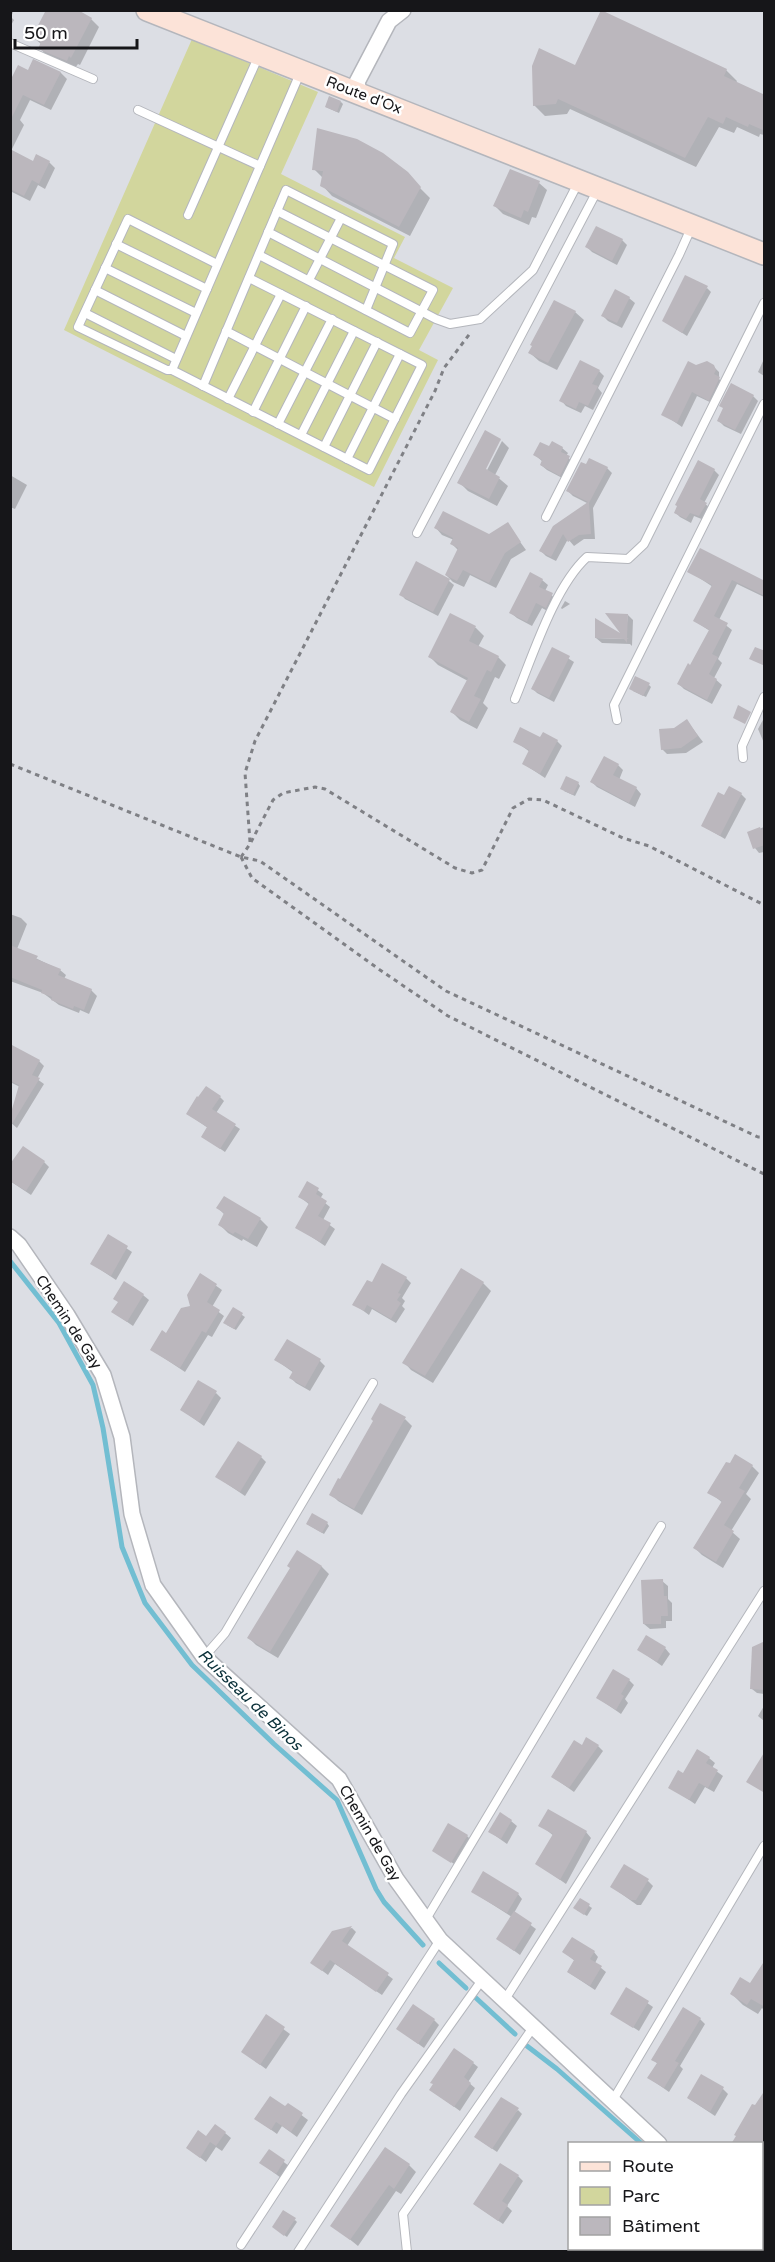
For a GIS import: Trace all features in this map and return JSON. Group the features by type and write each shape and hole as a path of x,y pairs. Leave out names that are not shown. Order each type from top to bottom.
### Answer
{"street":[{"name":"Route d'Ox","path":"147,10 301,70 358,87"},
{"name":"Route d'Ox","path":"180,10 358,87 765,254"},
{"path":"358,87 388,16 403,10"},
{"name":"Chemin de Gay","path":"10,1237 19,1245 68,1315 103,1375 122,1437 132,1514 153,1585 204,1657 339,1779 396,1879 440,1940 657,2142"}],"lane":[{"path":"10,43 93,78"},
{"path":"188,215 259,54"},
{"path":"172,370 301,70"},
{"path":"138,110 260,166"},
{"path":"268,232 421,312 450,324 480,319 533,270 590,183"},
{"path":"417,533 590,183"},
{"path":"203,386 286,190 393,244 366,310"},
{"path":"259,255 410,333 433,290 277,211"},
{"path":"309,280 341,218"},
{"path":"217,264 128,219 78,327 167,370 172,370 369,470 422,365 249,278"},
{"path":"546,517 693,224"},
{"path":"116,244 207,289"},
{"path":"105,268 196,313"},
{"path":"95,290 186,336"},
{"path":"228,399 281,294"},
{"path":"515,699 556,601 580,563 587,557 628,559 644,544 765,303"},
{"path":"254,412 306,306"},
{"path":"85,313 176,358"},
{"path":"278,424 332,319"},
{"path":"226,331 395,418"},
{"path":"301,435 354,331"},
{"path":"324,447 377,342"},
{"path":"347,459 400,354"},
{"path":"618,720 615,705 765,404"},
{"path":"743,758 742,746 765,697"},
{"path":"204,1657 225,1633 373,1383"},
{"path":"425,1922 661,1526"},
{"path":"504,2001 765,1591"},
{"path":"613,2100 765,1846"},
{"path":"241,2245 440,1940"},
{"path":"298,2252 401,2094 482,1980"},
{"path":"407,2252 403,2214 534,2026"}],"path":[{"path":"250,844 245,773 255,741 435,391 444,368 480,319"},
{"path":"10,764 241,857 260,861 446,991 748,1132 765,1137"},
{"path":"241,857 273,800 283,793 315,787 325,789 455,868 472,873 482,870 513,808 529,799 543,800 623,838 649,846 765,905"},
{"path":"241,857 252,878 448,1016 765,1174"}],"green space":[{"path":"192,39 318,92 281,174 405,237 394,258 453,288 419,350 438,360 374,487 64,330"}],"building":[{"path":"46,10 78,10 92,18 71,58 69,56 67,61 38,49 41,42 32,37"},
{"path":"601,10 727,69 724,76 765,95 765,131 749,124 748,127 726,117 723,124 708,117 685,158 558,99 556,104 533,106 532,66 539,48 575,65"},
{"path":"33,59 61,72 44,105 23,95 10,121 10,81 18,65 28,70"},
{"path":"329,96 341,101 337,112 325,107"},
{"path":"317,128 357,139 383,153 408,172 421,187 399,227 320,186 323,171 312,170"},
{"path":"10,149 33,161 36,154 50,161 39,184 32,180 24,196 10,189"},
{"path":"510,169 540,181 528,212 524,210 521,218 493,206"},
{"path":"596,226 623,239 612,261 585,247"},
{"path":"685,275 708,286 682,333 662,321"},
{"path":"615,289 630,297 617,323 601,316"},
{"path":"554,300 576,311 548,363 528,353"},
{"path":"580,360 600,370 592,384 598,386 588,406 579,402 576,409 559,401"},
{"path":"688,361 696,365 707,361 714,365 716,370 714,374 720,377 709,401 692,392 677,423 661,415"},
{"path":"731,383 754,395 735,430 717,421 723,408 719,406"},
{"path":"485,430 501,439 486,469 500,477 489,499 457,483"},
{"path":"552,441 563,447 561,452 570,456 560,476 540,465 542,460 533,455 540,442 549,446"},
{"path":"589,458 608,467 589,503 591,534 579,535 568,542 563,534 551,557 539,551 553,526 588,502 566,491 581,462 586,464"},
{"path":"698,460 715,469 700,499 707,503 699,516 690,513 686,519 674,513 677,506 675,505"},
{"path":"443,511 489,534 508,522 521,542 505,553 489,583 463,570 457,581 445,575 458,548 450,544 453,538 434,528"},
{"path":"700,548 765,581 765,596 732,580 714,616 728,623 712,654 718,657 709,674 717,679 707,700 677,684 709,630 693,621 712,585 687,572"},
{"path":"416,561 450,579 433,612 399,595"},
{"path":"530,572 543,579 539,587 553,593 546,608 536,603 527,622 509,613"},
{"path":"450,613 476,626 469,641 499,656 491,672 487,670 474,696 481,699 469,722 450,712 468,678 428,657"},
{"path":"605,613 628,614 627,638 629,639 627,643 624,639 595,638 595,618 620,633"},
{"path":"552,647 570,656 549,698 531,689"},
{"path":"755,647 765,651 765,666 749,659"},
{"path":"635,676 650,683 643,696 629,689"},
{"path":"738,705 751,712 745,724 733,718"},
{"path":"687,719 698,736 681,748 661,750 659,729 674,728"},
{"path":"520,727 540,737 543,732 558,740 540,774 522,764 529,750 513,742"},
{"path":"604,756 619,764 613,775 637,787 629,803 590,782"},
{"path":"566,776 579,782 573,795 560,789"},
{"path":"729,786 742,793 720,836 701,826 718,792 724,795"},
{"path":"760,827 761,830 765,828 765,845 753,849 747,832"},
{"path":"10,945 38,956 36,959 61,969 58,975 92,989 84,1010 74,1006 73,1009 51,1000 52,997 41,993 42,990 10,977"},
{"path":"10,1044 40,1060 32,1075 40,1078 12,1124 10,1116 19,1085 10,1081"},
{"path":"206,1086 221,1096 212,1109 236,1124 220,1149 201,1137 207,1127 186,1114"},
{"path":"23,1146 45,1161 26,1191 10,1181 10,1164"},
{"path":"307,1181 319,1188 316,1194 327,1201 318,1216 331,1223 320,1242 295,1228 309,1203 298,1197"},
{"path":"224,1196 261,1218 248,1239 235,1232 233,1234 218,1225 224,1213 216,1208"},
{"path":"108,1234 128,1246 111,1276 90,1264"},
{"path":"382,1263 407,1277 398,1293 401,1294 397,1300 401,1303 391,1319 367,1305 364,1311 352,1305 367,1280 372,1282"},
{"path":"461,1268 484,1282 425,1376 402,1363"},
{"path":"200,1273 217,1284 207,1302 220,1310 206,1333 202,1331 180,1368 150,1350 162,1330 166,1333 181,1308 190,1306 187,1295"},
{"path":"124,1281 144,1294 127,1322 111,1312 118,1302 113,1299"},
{"path":"233,1307 243,1313 234,1329 223,1323"},
{"path":"287,1339 321,1359 305,1387 289,1378 293,1371 274,1360"},
{"path":"198,1380 217,1391 199,1422 180,1410"},
{"path":"380,1403 406,1417 354,1509 329,1495 373,1421 371,1419"},
{"path":"238,1441 262,1456 240,1492 215,1477"},
{"path":"735,1454 753,1465 739,1488 745,1491 724,1525 734,1531 716,1562 693,1548 722,1501 707,1493 726,1462 730,1463"},
{"path":"312,1513 328,1522 322,1533 306,1524"},
{"path":"297,1550 322,1566 270,1652 247,1638 290,1568 287,1566"},
{"path":"663,1579 668,1616 661,1616 661,1624 643,1624 641,1580"},
{"path":"646,1635 666,1647 657,1662 637,1650"},
{"path":"765,1641 765,1690 750,1689 752,1647"},
{"path":"613,1669 630,1679 621,1694 624,1696 616,1710 596,1698"},
{"path":"586,1737 599,1745 569,1788 551,1777 574,1740 582,1745"},
{"path":"697,1749 710,1757 706,1763 718,1770 708,1788 699,1783 689,1800 668,1788 678,1770 683,1773"},
{"path":"765,1751 765,1793 746,1782"},
{"path":"548,1809 587,1831 560,1880 535,1864 553,1834 538,1826"},
{"path":"500,1812 512,1820 501,1839 488,1832"},
{"path":"448,1823 468,1835 451,1863 432,1851"},
{"path":"624,1864 649,1879 636,1900 631,1900 610,1887"},
{"path":"483,1871 519,1893 507,1913 471,1892"},
{"path":"580,1898 590,1904 584,1915 573,1908"},
{"path":"514,1911 532,1923 514,1951 496,1939"},
{"path":"352,1926 342,1941 389,1973 376,1992 330,1960 322,1971 310,1963 332,1931"},
{"path":"572,1937 595,1951 590,1959 602,1966 590,1986 567,1972 574,1960 562,1952"},
{"path":"765,1960 765,2007 751,1999 747,2005 730,1994 740,1977 750,1983"},
{"path":"626,1987 649,2001 633,2028 610,2014"},
{"path":"413,2004 435,2019 418,2044 396,2029"},
{"path":"683,2007 701,2018 675,2061 679,2063 664,2088 647,2078 657,2063 651,2060"},
{"path":"266,2014 285,2027 260,2065 241,2052"},
{"path":"454,2048 474,2062 464,2077 471,2083 454,2107 429,2090 433,2084 430,2083"},
{"path":"701,2074 724,2087 710,2112 687,2098"},
{"path":"765,2090 765,2144 763,2142 732,2142 752,2104 755,2105"},
{"path":"270,2096 285,2106 288,2103 303,2113 291,2132 276,2122 271,2130 254,2119"},
{"path":"501,2097 519,2108 492,2149 474,2137"},
{"path":"215,2124 226,2132 216,2146 210,2142 200,2158 186,2148 198,2130 206,2136"},
{"path":"385,2147 410,2164 394,2189 389,2185 350,2240 330,2226"},
{"path":"269,2149 285,2160 276,2174 259,2163"},
{"path":"500,2163 519,2175 502,2201 508,2205 498,2221 473,2204"},
{"path":"283,2210 296,2218 284,2236 272,2227"}],"waterway":[{"name":"Ruisseau de Binos","path":"10,1261 59,1323 93,1385 103,1428 122,1547 145,1603 192,1665 274,1744 337,1800 376,1889 384,1902 423,1945"},
{"name":"Ruisseau de Binos","path":"439,1963 466,1988"},
{"name":"Ruisseau de Binos","path":"476,1998 515,2034"},
{"name":"Ruisseau de Binos","path":"527,2046 557,2069 640,2142"}]}
